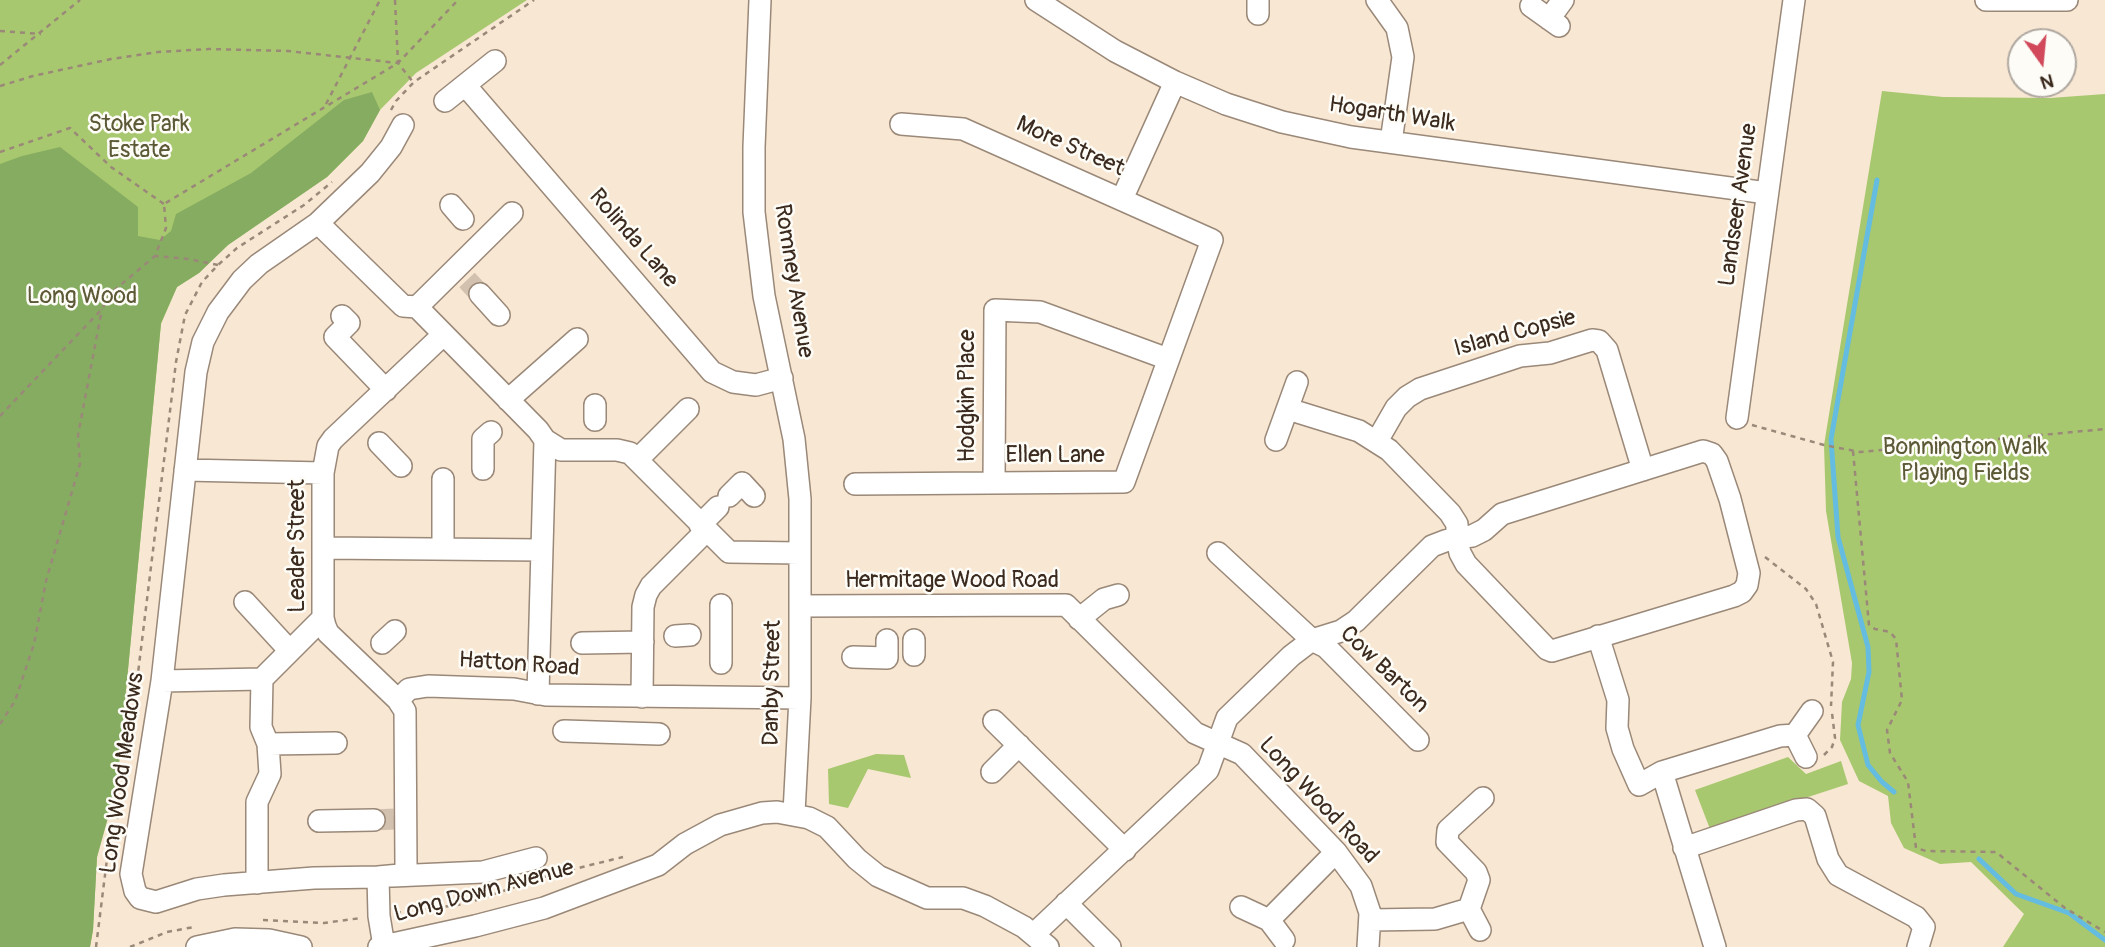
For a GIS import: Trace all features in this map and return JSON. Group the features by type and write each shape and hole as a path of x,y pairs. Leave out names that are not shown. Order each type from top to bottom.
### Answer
{"street":[{"name":"Romney Avenue","path":"760,0 753,196 764,296 794,439 800,488 800,527"},
{"name":"Hogarth Walk","path":"1036,0 1115,51 1175,82 1262,116 1326,132 1391,142 1767,193"},
{"path":"1377,0 1397,28 1404,57 1391,142"},
{"path":"1531,6 1554,23 1563,0"},
{"name":"Landseer Avenue","path":"1738,412 1794,0"},
{"path":"1986,0 2067,0"},
{"path":"445,101 495,61"},
{"path":"1122,199 1175,82"},
{"name":"Rolinda Lane","path":"465,85 712,372 733,382 756,385 782,378"},
{"name":"Long Wood Meadows","path":"397,119 391,146 370,173 318,223 260,264 228,296 203,342 196,372 162,681 131,874 135,891 140,898 156,902 197,889 314,878 482,872 536,858"},
{"name":"More Street","path":"901,124 963,129 1212,240"},
{"path":"499,315 468,280 468,224 512,213"},
{"path":"318,223 403,306 417,307 468,280"},
{"name":"Ellen Lane","path":"855,484 1124,482 1212,240"},
{"path":"417,307 443,335 505,415 561,450 595,428 638,459 729,552 800,553"},
{"name":"Hodgkin Place","path":"994,483 995,310 1040,312 1168,359"},
{"path":"342,316 349,323 330,341 386,390"},
{"name":"Leader Street","path":"398,700 377,648 328,633 323,618 323,473 328,446 333,439 368,431 386,390 443,335"},
{"path":"483,469 483,439 577,339"},
{"name":"Island Copsie","path":"1377,441 1396,408 1420,389 1520,356 1550,353 1592,340 1599,341 1607,350 1643,470"},
{"path":"1276,440 1297,382"},
{"path":"638,459 688,409"},
{"path":"1287,409 1359,431 1389,450 1450,513 1457,524 1460,553 1466,564 1547,649 1552,651 1598,636 1618,700 1617,728 1632,774 1639,785 1662,772 1780,736 1795,735"},
{"path":"368,431 401,466"},
{"path":"538,694 545,440"},
{"name":"Cow Barton","path":"1041,940 1066,903 1208,770 1227,718 1290,656 1312,639 1341,631 1356,621 1433,546 1472,536 1502,514 1703,451 1712,454 1730,499 1749,573 1747,585 1742,592 1734,596 1598,636"},
{"path":"185,470 323,473"},
{"path":"443,479 443,548"},
{"path":"662,638 643,607 651,586 703,528 723,501 742,483 754,496"},
{"name":"Danby Street","path":"794,813 800,698 800,527"},
{"path":"324,548 541,550"},
{"name":"Cow Barton","path":"1218,553 1312,639 1326,647 1418,740"},
{"path":"1079,618 1104,599 1118,595"},
{"path":"244,602 290,651"},
{"path":"720,605 721,679"},
{"name":"Hermitage Wood Road","path":"800,606 914,632 1066,605 1195,733 1219,742"},
{"path":"257,883 257,802 261,790 270,779 268,744 261,727 262,680 323,618"},
{"path":"853,657 887,658 887,624"},
{"path":"582,643 662,638"},
{"path":"642,697 662,638"},
{"name":"Hatton Road","path":"398,700 410,688 418,687 514,689 538,694 642,697 721,679 800,698"},
{"path":"162,681 262,680"},
{"path":"600,696 604,731"},
{"path":"382,946 379,916 386,877 405,871 406,865 391,819 405,711 398,700"},
{"path":"1795,735 1812,711"},
{"path":"994,721 1125,850"},
{"path":"564,731 659,734"},
{"path":"1795,735 1812,758"},
{"name":"Long Wood Road","path":"1219,742 1242,754 1336,852 1361,886 1371,920 1368,947"},
{"path":"268,744 336,743"},
{"path":"992,772 1019,746"},
{"path":"1662,772 1715,947"},
{"path":"1480,930 1469,909 1479,880 1476,872 1447,842 1448,830 1483,798"},
{"path":"1684,848 1796,810 1807,809 1815,816 1828,859 1838,875 1916,917 1924,927 1918,947"},
{"name":"Long Down Avenue","path":"382,946 544,908 658,865 685,844 720,825 762,813 794,813 827,827 857,859 878,876 927,898 962,898 985,906 1041,940"},
{"path":"319,821 391,819"},
{"path":"1269,920 1336,852"},
{"path":"1066,903 1110,947"},
{"path":"1241,906 1269,920 1284,940"},
{"path":"1371,920 1435,919 1469,909"},
{"path":"195,937 269,940 301,947"}],"path":[{"path":"0,65 80,0"},
{"path":"325,107 380,0"},
{"path":"395,0 398,63 414,82"},
{"path":"164,204 398,63 458,0"},
{"path":"397,119 396,101 414,82 534,0"},
{"path":"0,31 41,34"},
{"path":"0,86 111,59 158,52 209,49 275,51 398,63"},
{"path":"0,152 70,128 111,167 164,204"},
{"path":"96,947 107,859 123,796 176,362 185,315 202,282 218,265 237,248 304,205 335,179"},
{"path":"0,416 102,309 111,293 155,256 166,228 164,204"},
{"path":"155,256 218,265"},
{"path":"0,724 15,701 34,644 46,582 80,464 78,435 102,309"},
{"path":"1738,412 1750,419 1751,424 1824,445 1860,452 2105,429"},
{"path":"1853,451 1869,625 1890,632 1896,639 1902,700 1887,730 1890,754 1908,782 1916,848 1926,851 1996,852 2065,908 2105,932"},
{"path":"1760,549 1764,556 1806,590 1816,604 1829,646 1834,674 1830,699 1835,738 1832,747 1812,758"},
{"path":"255,920 324,923 465,904 550,875 624,856"},
{"path":"130,947 167,932 195,937"}],"green space":[{"name":"Long Wood","path":"0,0 527,0 416,73 380,110 363,141 327,177 228,245 199,273 177,287 161,324 117,785 97,857 90,947 0,947"},
{"name":"Bonnington Walk Playing Fields","path":"1882,91 1943,97 2007,98 2077,98 2105,94 2105,947 2003,947 2024,914 1971,862 1940,864 1904,848 1891,823 1888,796 1859,781 1840,740 1842,702 1851,679 1852,663 1826,511 1824,445"},
{"name":"Long Wood","path":"372,92 380,110 363,141 327,177 228,245 199,273 177,287 161,323 117,785 97,857 90,947 0,947 0,164 60,147 138,207 138,236 160,240 171,231 176,214 251,173 344,100"},
{"path":"876,754 904,755 911,778 868,769 848,808 829,804 828,769"},
{"path":"1788,757 1806,774 1841,761 1848,784 1710,829 1695,790"}],"waterway":[{"path":"1877,180 1831,439 1838,537 1868,647 1869,672 1858,725 1868,765 1894,792"},
{"path":"1979,859 2016,894 2069,913 2105,940"}],"tunnel":[{"path":"467,280 480,294"},
{"path":"374,820 394,819"}],"park label":[{"name":"Stoke Park Estate","path":"139,138"}]}
